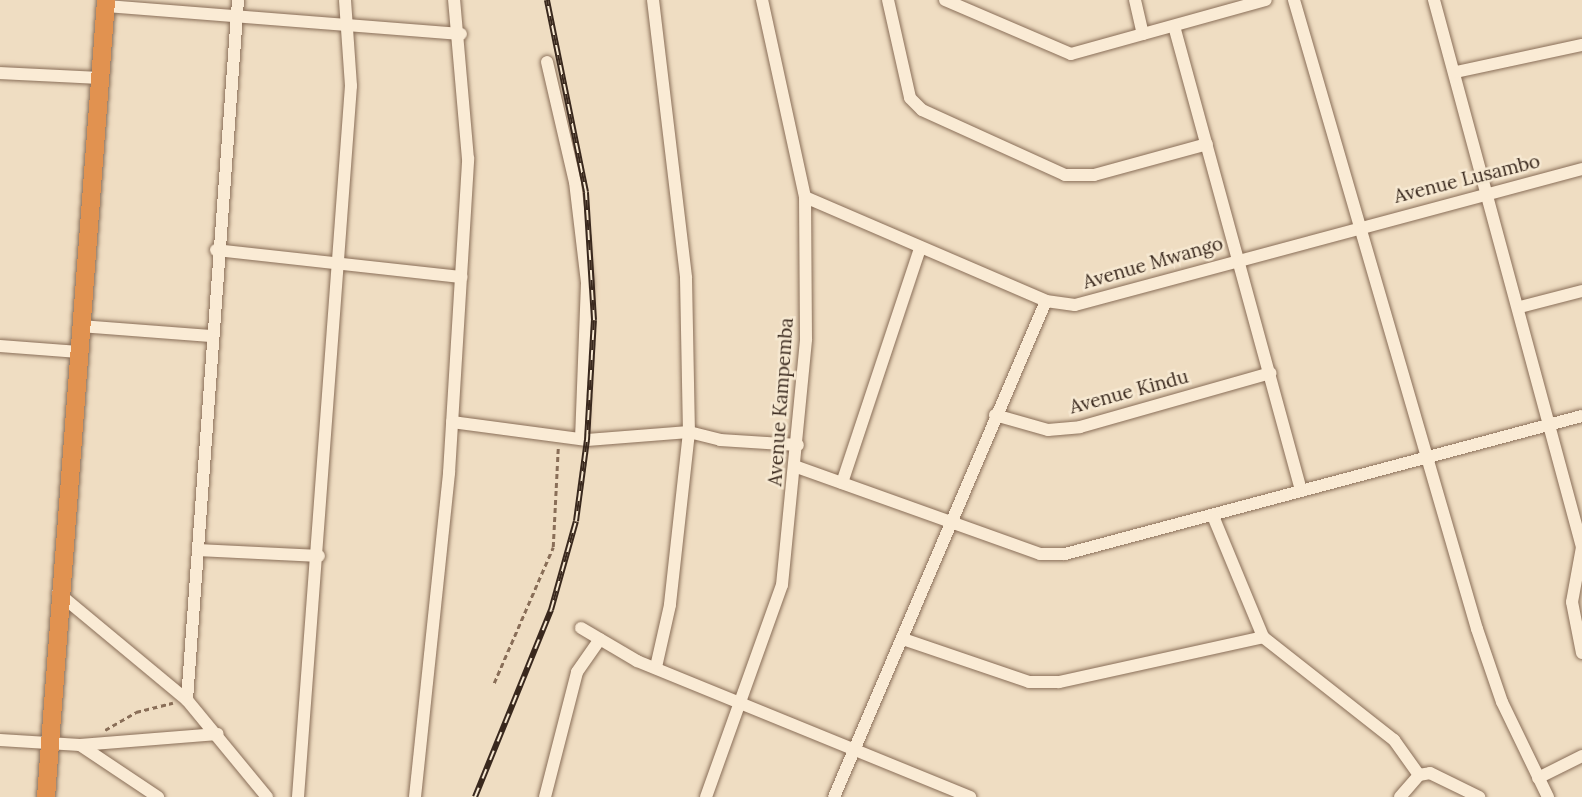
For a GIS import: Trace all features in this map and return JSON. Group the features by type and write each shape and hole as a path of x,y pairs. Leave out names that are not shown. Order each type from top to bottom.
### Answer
{"highway":[{"path":"46,797 57,592 106,3"}],"street":[{"path":"187,700 216,250 238,0"},
{"path":"298,797 319,556 339,263 349,30 345,0"},
{"path":"415,797 452,422 468,159 461,34 454,0"},
{"path":"653,0 686,278 689,432 670,606 656,667"},
{"name":"Avenue Kampemba","path":"706,797 742,703 782,585 797,467 805,197 762,0"},
{"path":"888,0 911,98 922,110 1065,175 1094,175 1207,144"},
{"path":"945,0 1071,54 1265,0"},
{"path":"1135,0 1143,34"},
{"path":"1294,0 1426,455 1502,702 1548,797"},
{"path":"1434,0 1491,195 1582,547 1572,602 1582,653"},
{"path":"106,3 349,30 461,34"},
{"path":"1174,26 1241,258 1300,488"},
{"path":"1456,72 1582,45"},
{"path":"547,62 575,182 587,283 581,439"},
{"path":"0,74 99,78"},
{"name":"Avenue Lusambo","path":"1361,226 1491,195 1582,169"},
{"name":"Avenue Mwango","path":"805,197 1046,302 1074,305 1361,226"},
{"path":"842,483 920,249"},
{"path":"216,250 462,277"},
{"path":"1520,307 1582,291"},
{"path":"834,797 903,639 995,415 1046,302"},
{"path":"80,326 211,336"},
{"path":"0,346 79,352"},
{"name":"Avenue Kindu","path":"995,415 1048,430 1080,427 1272,373"},
{"path":"797,467 1040,554 1065,554 1213,516 1300,488 1582,416"},
{"path":"452,422 558,438 689,432 720,440 798,445"},
{"path":"1213,516 1263,637 1394,740 1419,775"},
{"path":"198,551 319,556"},
{"path":"57,592 187,700 218,734 267,797"},
{"path":"581,628 656,667 970,797"},
{"path":"903,639 1029,682 1059,682 1263,637"},
{"path":"545,797 577,672 600,639"},
{"path":"0,740 50,741 80,745 218,734"},
{"path":"80,745 158,797"},
{"path":"1538,778 1582,756"},
{"path":"1400,797 1419,775 1430,773 1479,797"}],"path":[{"path":"494,683 553,547 558,438"},
{"path":"102,732 136,712 187,700"}],"railway":[{"path":"475,797 551,610 576,521 587,440 594,320 586,192 547,0"}]}
